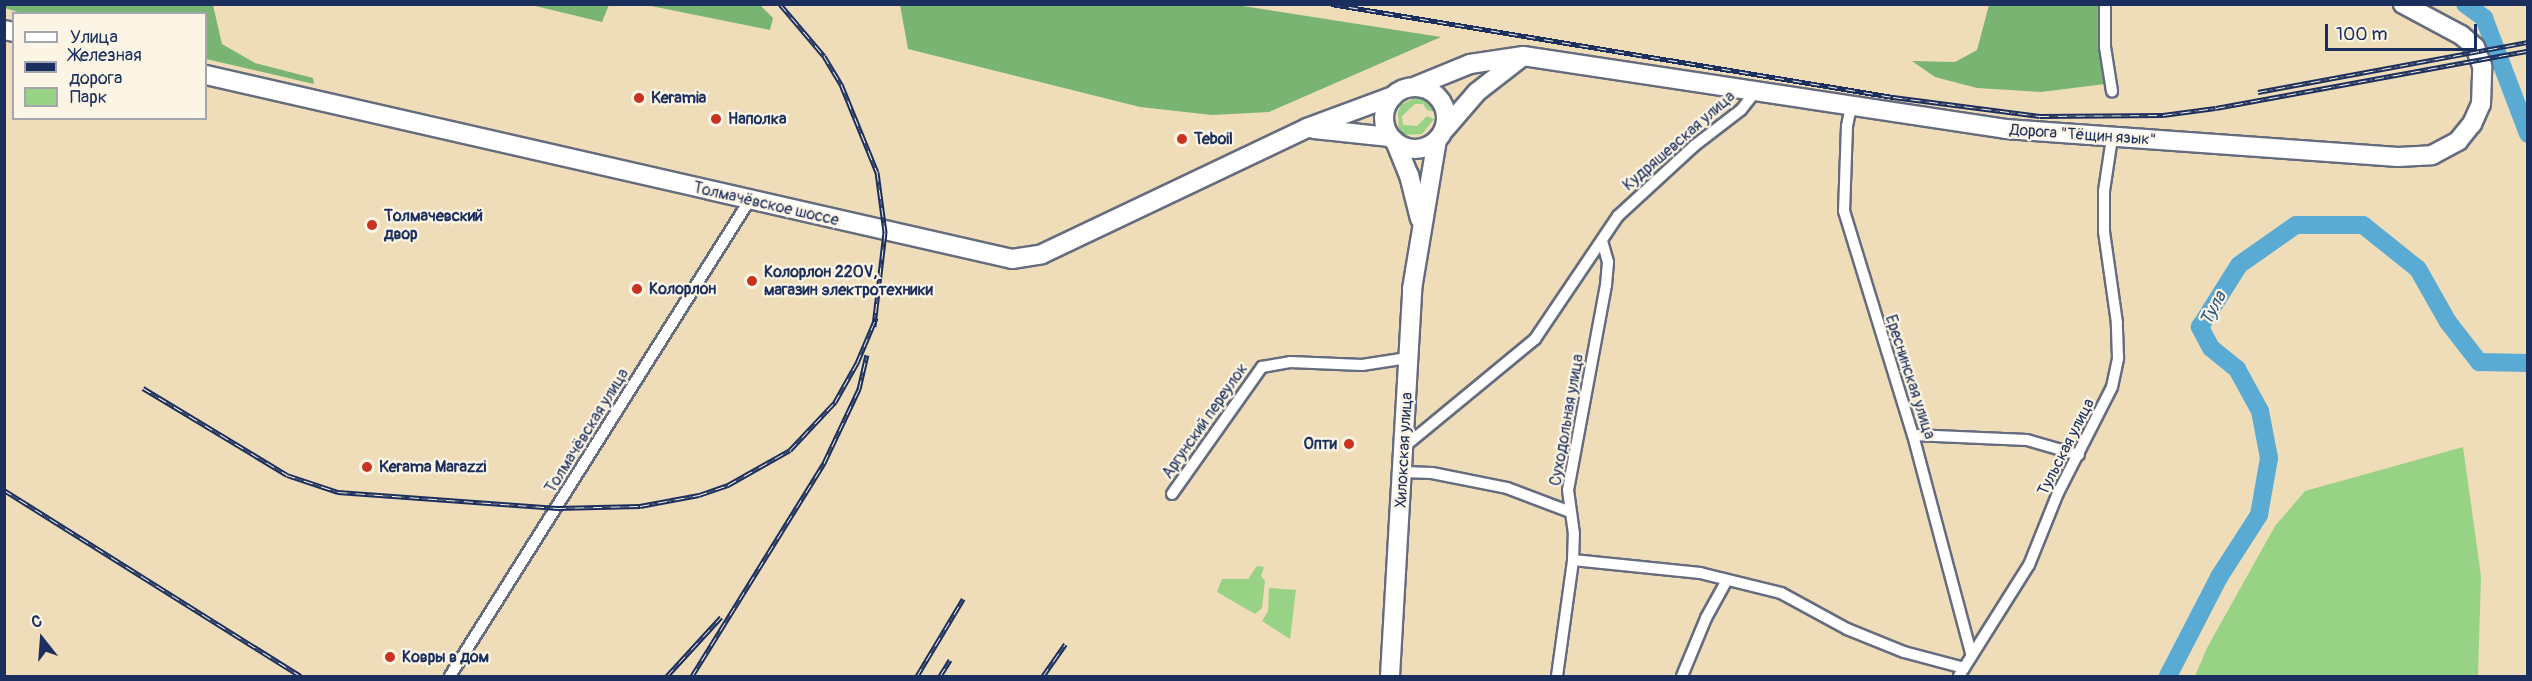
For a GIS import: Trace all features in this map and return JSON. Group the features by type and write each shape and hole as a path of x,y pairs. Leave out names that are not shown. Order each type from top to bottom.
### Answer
{"main road":[{"name":"Дорога \"Тёщин язык\"","path":"1416,86 1470,64 1523,56 2006,129 2398,157 2444,150 2458,141 2477,114 2482,66 2475,47 2461,35 2403,4"},
{"path":"1307,128 1393,139 1409,148 1424,148 1441,135 1477,92 1523,56"},
{"name":"Толмачёвское шоссе","path":"207,75 749,201 1012,259 1042,254 1307,128 1393,96"},
{"path":"1416,86 1433,92 1442,102 1447,115 1421,224 1409,175 1384,124 1385,109 1393,96 1416,86"},
{"name":"Хилокская улица","path":"1390,676 1403,472 1407,358 1421,224"}],"street":[{"path":"2105,4 2105,47 2112,91"},
{"name":"Кудряшевская улица","path":"1404,447 1535,339 1618,216 1694,146 1741,110 1755,92"},
{"name":"Ереснинская улица","path":"1851,107 1847,126 1844,210 1913,435 1971,654"},
{"name":"Тульская улица","path":"1962,672 1971,654 2030,565 2058,493 2100,416 2118,358 2117,323 2104,232 2104,191 2112,138"},
{"name":"Толмачёвская улица","path":"450,676 749,201"},
{"name":"Суходольная улица","path":"1557,676 1573,560 1574,534 1568,511 1571,465 1606,285 1608,262 1602,241"},
{"name":"Аргунский переулок","path":"1172,494 1262,367 1290,362 1362,365 1407,358"},
{"path":"1913,435 2027,440 2079,455"},
{"path":"1403,472 1432,473 1507,488 1568,511"},
{"path":"1573,560 1648,566 1727,580 1781,593 1847,629 1962,672"},
{"path":"1682,676 1706,618 1727,580"}],"green space":[{"path":"4,5 213,5 222,44 255,63 313,78 314,84 207,59 207,12 18,12 5,8"},
{"path":"531,5 609,5 602,22"},
{"path":"646,5 760,5 773,18 770,30"},
{"path":"900,5 1236,5 1441,37 1269,112 1212,115 1140,107 908,49"},
{"path":"1989,5 2100,5 2105,84 2041,92 1977,88 1935,77 1912,61 1955,62 1977,50"},
{"path":"1418,96 1428,98 1435,112 1427,110 1423,104 1415,104 1402,116 1403,125 1417,126 1427,116 1434,119 1422,134 1404,135 1399,129 1398,112 1401,105"},
{"path":"2463,447 2481,576 2478,676 2195,676 2207,648 2275,526 2305,491"},
{"path":"1257,566 1264,567 1261,576 1265,581 1262,608 1255,614 1217,592 1222,579 1248,579"},
{"path":"1269,588 1296,590 1290,639 1262,621 1268,611"}],"waterway":[{"name":"Тула","path":"2465,4 2484,18 2528,134"},
{"name":"Тула","path":"2168,676 2219,577 2259,515 2269,458 2260,411 2237,369 2211,348 2200,327 2239,265 2296,225 2363,225 2418,269 2448,322 2479,362 2528,363"}],"railway":[{"path":"780,4 824,56 841,84 877,172 885,232 874,326"},
{"path":"1331,4 1893,97 2040,116 2163,115 2216,108 2528,51"},
{"path":"2258,92 2528,42"},
{"path":"143,388 287,475 338,492 557,508 640,506 699,495 728,485 790,450 835,402 857,363 876,318"},
{"path":"692,676 824,463 859,389 867,355"},
{"path":"4,490 301,676"},
{"path":"917,676 963,599"},
{"path":"667,676 721,617"},
{"path":"1043,676 1065,644"},
{"path":"940,676 950,660"}],"place":[{"name":"Keramia","path":"639,98"},
{"name":"Наполка","path":"716,119"},
{"name":"Teboil","path":"1182,139"},
{"name":"Толмачевский двор","path":"372,225"},
{"name":"Колорлон 220V, магазин электротехники","path":"752,281"},
{"name":"Колорлон","path":"637,289"},
{"name":"Опти","path":"1349,444"},
{"name":"Kerama Marazzi","path":"367,467"},
{"name":"Ковры в дом","path":"390,657"}]}
